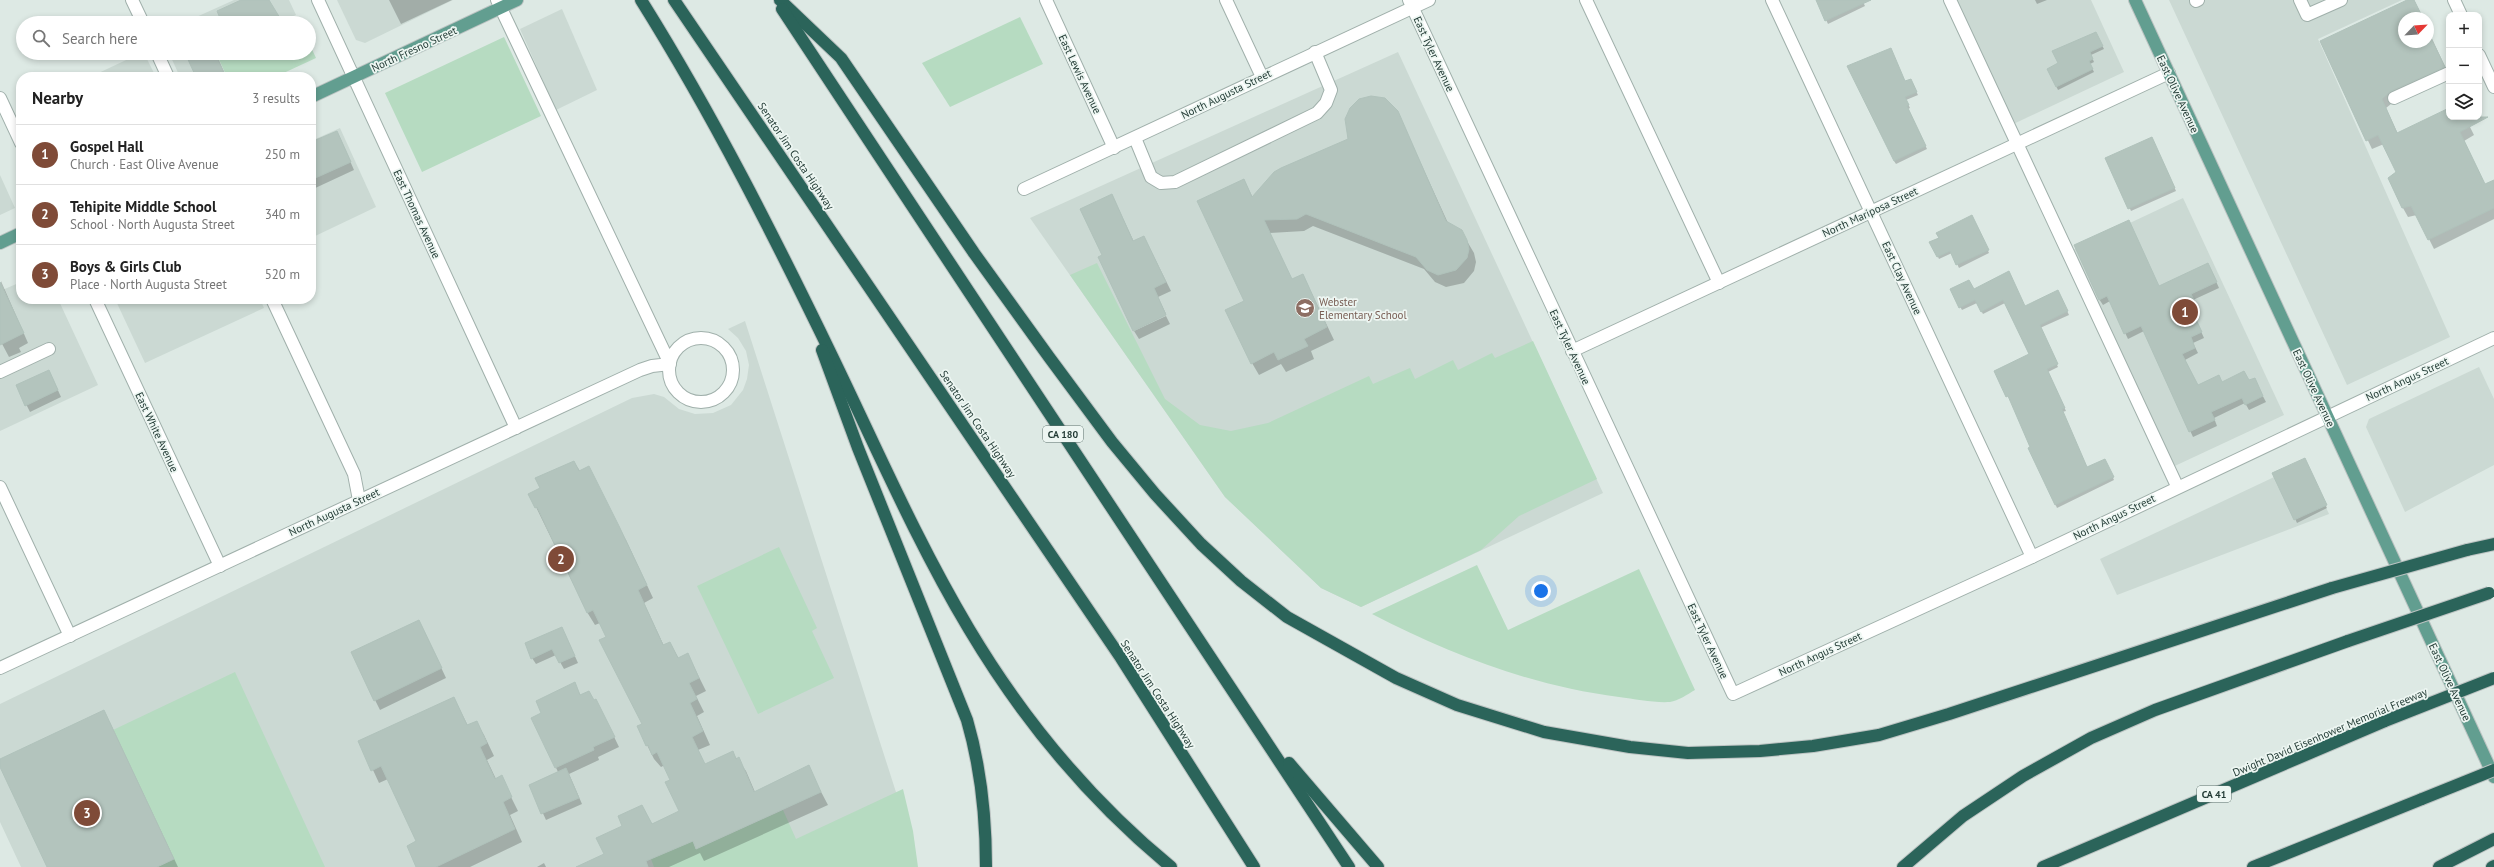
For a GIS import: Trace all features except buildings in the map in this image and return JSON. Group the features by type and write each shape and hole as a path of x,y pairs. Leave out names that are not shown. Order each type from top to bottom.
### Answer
{"highway":[{"path":"641,0 666,39 755,198 919,536 968,628 1033,723 1062,758 1140,840 1171,867"},
{"name":"Senator Jim Costa Highway","path":"674,0 1120,658 1254,867"},
{"name":"CA 180","path":"777,0 1349,867"},
{"path":"780,0 841,58 974,253 1049,357 1117,448 1155,494 1201,544 1241,581 1287,616 1396,678 1457,705 1544,732 1630,747 1688,753 1760,751 1813,746 1879,735 1949,714 2332,588 2467,550 2494,544"},
{"path":"796,281 858,448 967,720 976,752 982,783 986,867"},
{"path":"1903,867 1963,816 2023,776 2091,738 2192,696 2491,592"},
{"name":"Dwight David Eisenhower Memorial Freeway","path":"2043,867 2385,721 2494,678"},
{"path":"1255,724 1378,867"},
{"path":"2254,867 2494,770"},
{"path":"2438,867 2494,839"}],"main road":[{"name":"North Fresno Street","path":"316,95 499,4 517,0"},
{"name":"East Olive Avenue","path":"2135,0 2494,777"},
{"path":"0,243 16,235"}],"street":[{"path":"132,0 140,16"},
{"name":"East Thomas Avenue","path":"318,0 516,428"},
{"name":"East Lewis Avenue","path":"1046,0 1114,148"},
{"path":"1226,0 1262,77"},
{"name":"North Augusta Street","path":"1024,189 1114,148 1315,52 1411,4 1429,0"},
{"path":"1586,0 1719,282"},
{"name":"East Clay Avenue","path":"1772,0 2032,557"},
{"path":"1950,0 2177,486"},
{"path":"2300,0 2307,15 2341,0"},
{"path":"2454,0 2459,12"},
{"path":"499,4 670,364 673,385 688,400 699,402 719,397 732,380 734,370 732,360 719,343 710,339 699,338 680,346 673,354 670,364"},
{"name":"East Tyler Avenue","path":"1411,4 1733,694"},
{"path":"1135,138 1151,177 1161,184 1175,182 1317,113 1326,103 1331,90 1315,52"},
{"path":"160,60 166,72"},
{"path":"2482,62 2494,87"},
{"name":"North Mariposa Street","path":"1572,351 2169,73"},
{"path":"2394,98 2446,74"},
{"path":"0,98 16,132"},
{"name":"East White Avenue","path":"97,304 220,566"},
{"path":"274,304 354,474 359,500"},
{"name":"North Angus Street","path":"1733,694 2032,557 2177,486 2328,417 2494,338"},
{"path":"0,372 49,349"},
{"name":"North Augusta Street","path":"0,668 640,370 652,366 670,364"},
{"path":"0,487 70,636"}],"shaded area":[{"path":"234,0 289,0 296,15 294,16 199,16"},
{"path":"337,0 453,0 365,43 356,40"},
{"path":"1945,0 2091,0 2124,72 2005,128"},
{"path":"2169,0 2402,0 2318,39 2450,337 2347,385"},
{"path":"562,9 597,90 556,110 520,29"},
{"name":"Webster Elementary School","path":"1398,52 1603,493 1361,607 1321,588 1225,497 1030,218"},
{"path":"126,60 148,60 154,72 101,72"},
{"path":"172,60 219,60 225,72 178,72"},
{"path":"340,128 376,207 316,236 316,139"},
{"path":"0,175 15,208 0,215"},
{"path":"2183,198 2284,415 2164,471 2064,254"},
{"path":"16,284 16,304 60,304 98,385 0,431 0,291"},
{"path":"117,304 262,304 264,308 145,363"},
{"path":"745,321 903,814 915,867 21,867 0,822 0,704 632,398 654,394 664,397 679,409 695,414 713,413 731,405 743,390 747,379 749,365 746,351 738,338 728,329"},
{"path":"2479,367 2494,399 2494,465 2405,512 2366,427 2369,419"},
{"path":"2302,464 2308,467 2329,514 2117,595 2100,559"}],"green space":[{"path":"1020,17 1043,64 950,107 922,63"},
{"path":"504,37 541,116 422,172 385,93"},
{"path":"219,60 312,60 286,72 225,72"},
{"path":"1097,263 1165,399 1200,425 1231,431 1268,423 1369,376 1373,384 1410,368 1415,379 1453,360 1458,370 1492,353 1495,358 1533,341 1597,479 1519,516 1481,550 1361,607 1321,588 1225,497 1070,275"},
{"path":"779,547 817,628 812,631 834,678 758,714 697,586"},
{"path":"1477,565 1508,630 1639,569 1695,690 1676,700 1664,702 1644,701 1586,692 1554,685 1461,655 1401,629 1372,614"},
{"path":"235,672 325,867 157,867 113,730"},
{"path":"903,789 913,831 918,867 654,867 651,859 693,841 696,849 783,810 796,839"}],"place":[{"name":"Webster Elementary School","path":"1305,308"},
{"name":"Gospel Hall","path":"2185,312"},
{"name":"Tehipite Middle School","path":"561,559"},
{"name":"Boys & Girls Club","path":"87,813"}]}
